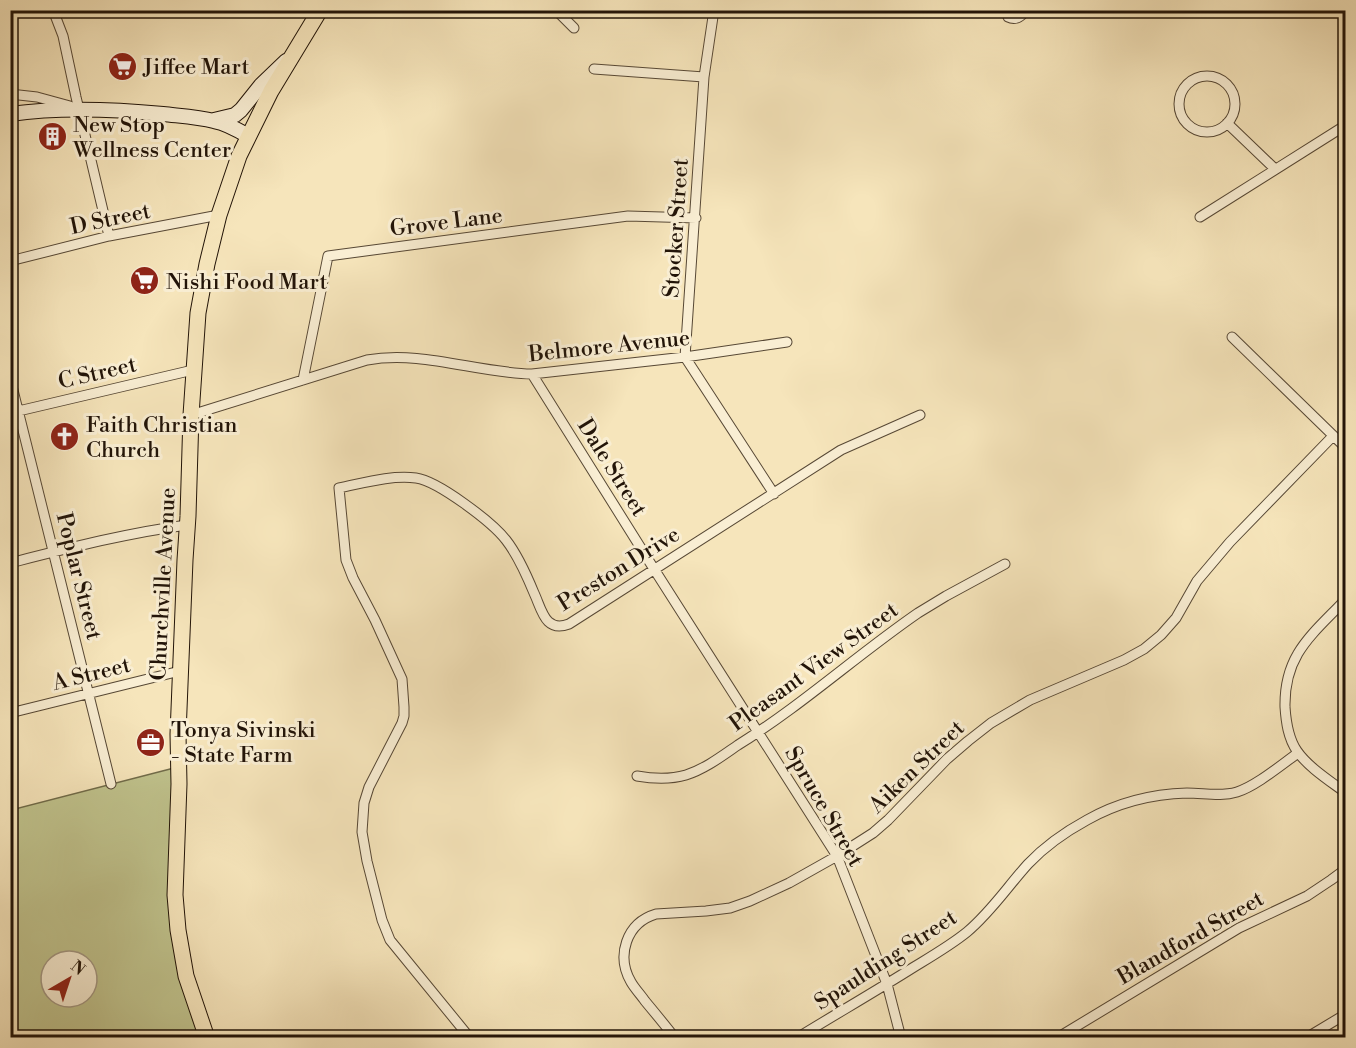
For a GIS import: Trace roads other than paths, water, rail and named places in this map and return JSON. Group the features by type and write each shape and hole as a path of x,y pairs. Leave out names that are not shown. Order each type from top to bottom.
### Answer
{"main road":[{"name":"Churchville Avenue","path":"207,1038 186,976 180,947 175,884 180,671 193,370 198,313 202,285 219,215 239,156 270,91 320,10"}],"street":[{"path":"53,10 63,36 78,109 110,236"},
{"path":"556,10 574,28"},
{"name":"Stocker Street","path":"686,357 704,77 714,10"},
{"path":"1006,10 1008,17 1015,19 1026,10"},
{"path":"214,120 235,115 241,110 261,85 293,54"},
{"path":"594,69 704,77"},
{"path":"1209,76 1227,85 1234,96 1235,104 1234,112 1227,123 1210,132 1198,130 1188,124 1179,104 1182,92 1189,83 1196,78 1209,76"},
{"path":"10,94 44,99 78,109"},
{"path":"10,114 78,109 150,113 214,120 248,136"},
{"path":"1227,123 1275,169"},
{"path":"1200,217 1346,125"},
{"name":"D Street","path":"10,261 110,236 219,215"},
{"name":"Grove Lane","path":"303,381 328,255 628,216 696,218"},
{"path":"1232,337 1346,448"},
{"name":"Belmore Avenue","path":"191,415 367,360 408,357 532,374 686,357 787,342"},
{"path":"686,357 774,494"},
{"name":"C Street","path":"15,412 193,370"},
{"name":"Dale Street","path":"532,374 758,732"},
{"name":"Poplar Street","path":"10,378 15,412 54,552 111,784"},
{"name":"Preston Drive","path":"470,1038 390,940 382,920 367,861 362,832 364,803 369,787 402,723 404,689 399,670 347,563 339,488 401,478 422,479 438,486 474,512 507,541 547,620 559,626 569,624 841,450 920,416"},
{"name":"Aiken Street","path":"675,1038 629,978 625,964 625,951 626,941 633,928 642,920 656,914 714,911 746,903 789,883 867,838 883,826 946,759 991,723 1030,700 1124,660 1144,649 1158,638 1176,618 1197,581 1224,549 1333,436"},
{"path":"10,563 158,529 187,525"},
{"name":"Pleasant View Street","path":"637,777 663,779 700,769 758,732 918,613 1005,564"},
{"path":"1346,599 1301,646 1291,665 1285,692 1287,726 1298,753 1346,793"},
{"path":"1337,608 1346,617"},
{"name":"A Street","path":"10,713 180,671"},
{"name":"Spruce Street","path":"758,732 837,856 887,984 901,1038"},
{"name":"Spaulding Street","path":"797,1038 958,940 992,907 1034,858 1073,828 1110,809 1150,797 1186,793 1221,795 1238,792 1298,753"},
{"name":"Blandford Street","path":"1057,1038 1239,928 1306,896 1345,868"},
{"path":"1306,1038 1346,1014"}],"place":[{"name":"Jiffee Mart","path":"122,66"},
{"name":"New Stop Wellness Center","path":"52,137"},
{"name":"Nishi Food Mart","path":"145,281"},
{"name":"Faith Christian Church","path":"65,437"},
{"name":"Tonya Sivinski - State Farm","path":"150,742"}]}
